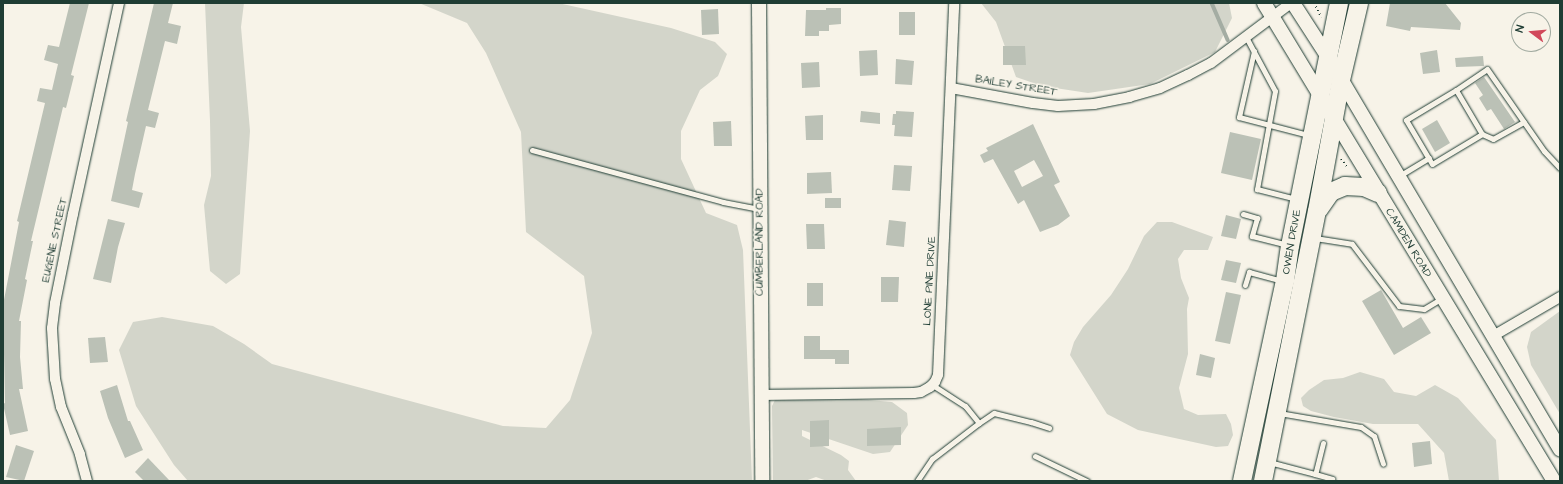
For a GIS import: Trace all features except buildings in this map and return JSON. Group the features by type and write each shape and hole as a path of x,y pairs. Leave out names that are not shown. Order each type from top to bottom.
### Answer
{"highway":[{"name":"OWEN DRIVE","path":"1263,481 1267,462 1267,411 1290,246 1339,3"},
{"name":"OWEN DRIVE","path":"1242,481 1267,411 1312,237 1333,119 1359,3"},
{"path":"1317,211 1331,192 1345,186 1364,187 1378,194"}],"street":[{"name":"EUGENE STREET","path":"87,481 80,454 61,407 56,386 52,354 52,328 55,303 73,214 119,3"},
{"name":"CUMBERLAND ROAD","path":"759,3 760,395 762,481"},
{"name":"LONE PINE DRIVE","path":"933,384 938,375 954,3"},
{"name":"CAMDEN ROAD","path":"1264,3 1378,194 1554,481"},
{"name":"BAILEY STREET","path":"951,88 1058,106 1109,101 1129,97 1160,88 1211,63 1272,16 1292,3"},
{"path":"1292,3 1328,57 1560,450"},
{"path":"1493,336 1560,297"},
{"path":"760,395 914,393 921,392 933,384"}],"lane":[{"path":"1246,37 1275,91 1257,189 1299,200"},
{"path":"1254,51 1239,116 1312,136"},
{"path":"1482,134 1432,164 1406,120 1456,90 1487,69 1544,151 1560,168"},
{"path":"1456,90 1482,134 1493,139 1524,122"},
{"path":"532,150 723,202 760,209"},
{"path":"1398,176 1429,158"},
{"path":"1243,214 1257,218 1252,236 1290,246"},
{"path":"1312,237 1352,244 1399,306 1424,309 1442,298"},
{"path":"1245,285 1249,272 1285,281"},
{"path":"933,384 965,406 979,423"},
{"path":"1267,411 1361,427 1374,436 1383,464"},
{"path":"917,481 932,459 994,413 1049,428"},
{"path":"1315,474 1323,443"},
{"path":"1035,456 1087,481"},
{"path":"1267,462 1315,474 1332,479 1332,481"}],"path":[{"path":"1314,3 1322,20"},
{"path":"1314,16 1317,8"},
{"path":"1341,159 1348,168"},
{"path":"1348,175 1349,162"}],"shaded area":[{"path":"205,3 244,3 241,27 250,131 240,274 226,284 210,271 204,205 211,176"},
{"path":"419,3 558,3 671,28 715,42 727,54 718,76 700,90 681,131 681,159 706,213 737,225 743,250 752,481 188,481 174,465 136,406 119,350 133,322 162,317 213,326 244,344 272,364 503,426 546,428 570,400 592,333 584,276 526,232 521,132 486,53 467,23"},
{"path":"981,3 1229,3 1232,18 1215,52 1150,84 1088,93 1042,86 1016,77 996,22"},
{"path":"1157,222 1172,222 1213,237 1208,250 1184,250 1178,259 1181,278 1189,298 1187,309 1188,354 1179,388 1184,409 1198,415 1226,414 1231,424 1233,435 1228,446 1216,447 1138,430 1107,414 1070,355 1074,342 1083,327 1111,295 1128,269 1144,236"},
{"path":"1560,311 1560,414 1531,365 1527,347 1531,332"},
{"path":"1360,372 1384,379 1394,392 1416,396 1435,385 1458,398 1496,440 1499,481 1449,481 1444,453 1418,424 1373,424 1334,417 1311,411 1303,406 1301,398 1309,390 1324,380 1343,378"},
{"path":"857,399 892,402 907,413 908,425 890,452 873,454 802,430 802,436 841,455 849,461 848,470 856,481 827,481 816,477 805,481 773,481 772,406 775,400"}],"waterway":[{"path":"1212,3 1228,40"}]}
